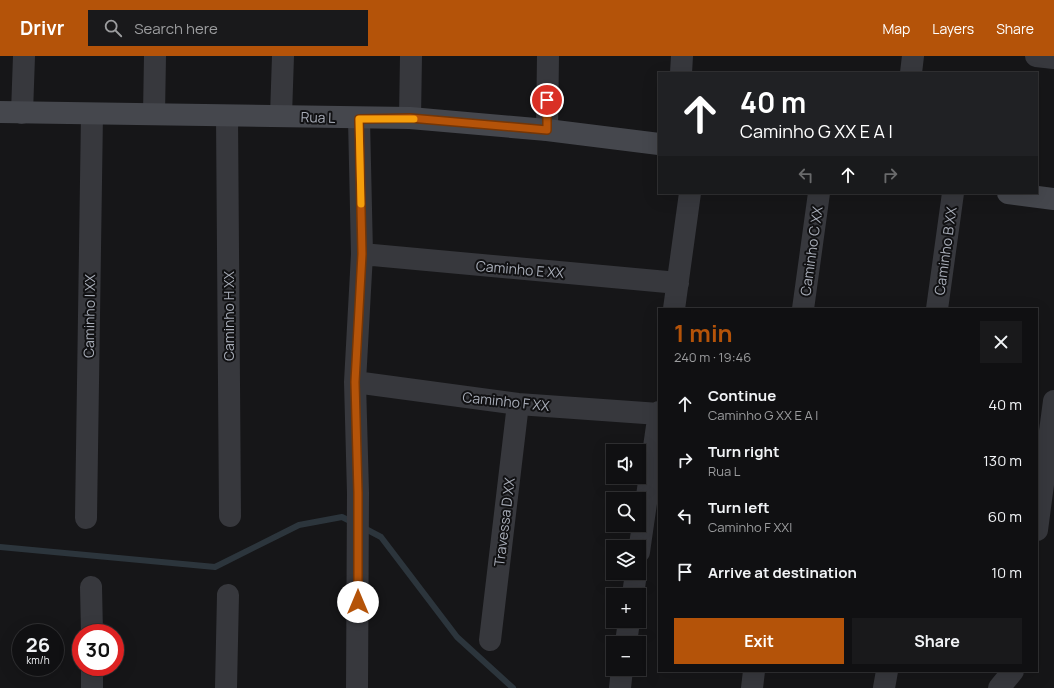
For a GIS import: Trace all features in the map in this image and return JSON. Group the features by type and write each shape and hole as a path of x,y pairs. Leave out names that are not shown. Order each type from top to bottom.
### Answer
{"street":[{"path":"22,113 24,56"},
{"path":"154,114 155,56"},
{"path":"281,116 282,56"},
{"path":"410,118 411,56"},
{"path":"547,130 548,56"},
{"path":"681,72 682,56"},
{"path":"911,72 913,56"},
{"path":"1036,56 1054,58"},
{"name":"Rua L","path":"0,112 281,116 359,119 410,118 547,130 658,144"},
{"name":"Caminho I XX","path":"86,518 92,114"},
{"name":"Caminho H XX","path":"227,116 230,516"},
{"path":"357,688 358,493 355,382 362,254 359,119"},
{"path":"674,308 690,194"},
{"name":"Caminho C XX","path":"803,308 819,194"},
{"name":"Caminho B XX","path":"937,308 953,194"},
{"path":"1016,194 1054,199"},
{"name":"Caminho E XX","path":"362,254 678,283"},
{"name":"Caminho F XX","path":"355,382 518,404 658,413"},
{"path":"1038,522 1054,401"},
{"name":"Travessa D XX","path":"490,640 518,404"},
{"path":"641,540 658,420"},
{"path":"91,587 92,624"},
{"path":"226,688 228,595"},
{"path":"752,688 754,672"},
{"path":"884,688 887,672"},
{"path":"999,688 1012,672"},
{"path":"92,676 92,688"},
{"path":"620,688 621,676"}],"waterway":[{"path":"0,547 215,567 299,525 342,517 354,523"},
{"path":"362,527 381,537 457,637 513,688"}],"slow traffic":[{"path":"361,204 359,119 414,119"}],"route":[{"path":"358,602 358,493 355,382 362,254 359,119 410,118 547,130 547,100"}]}
